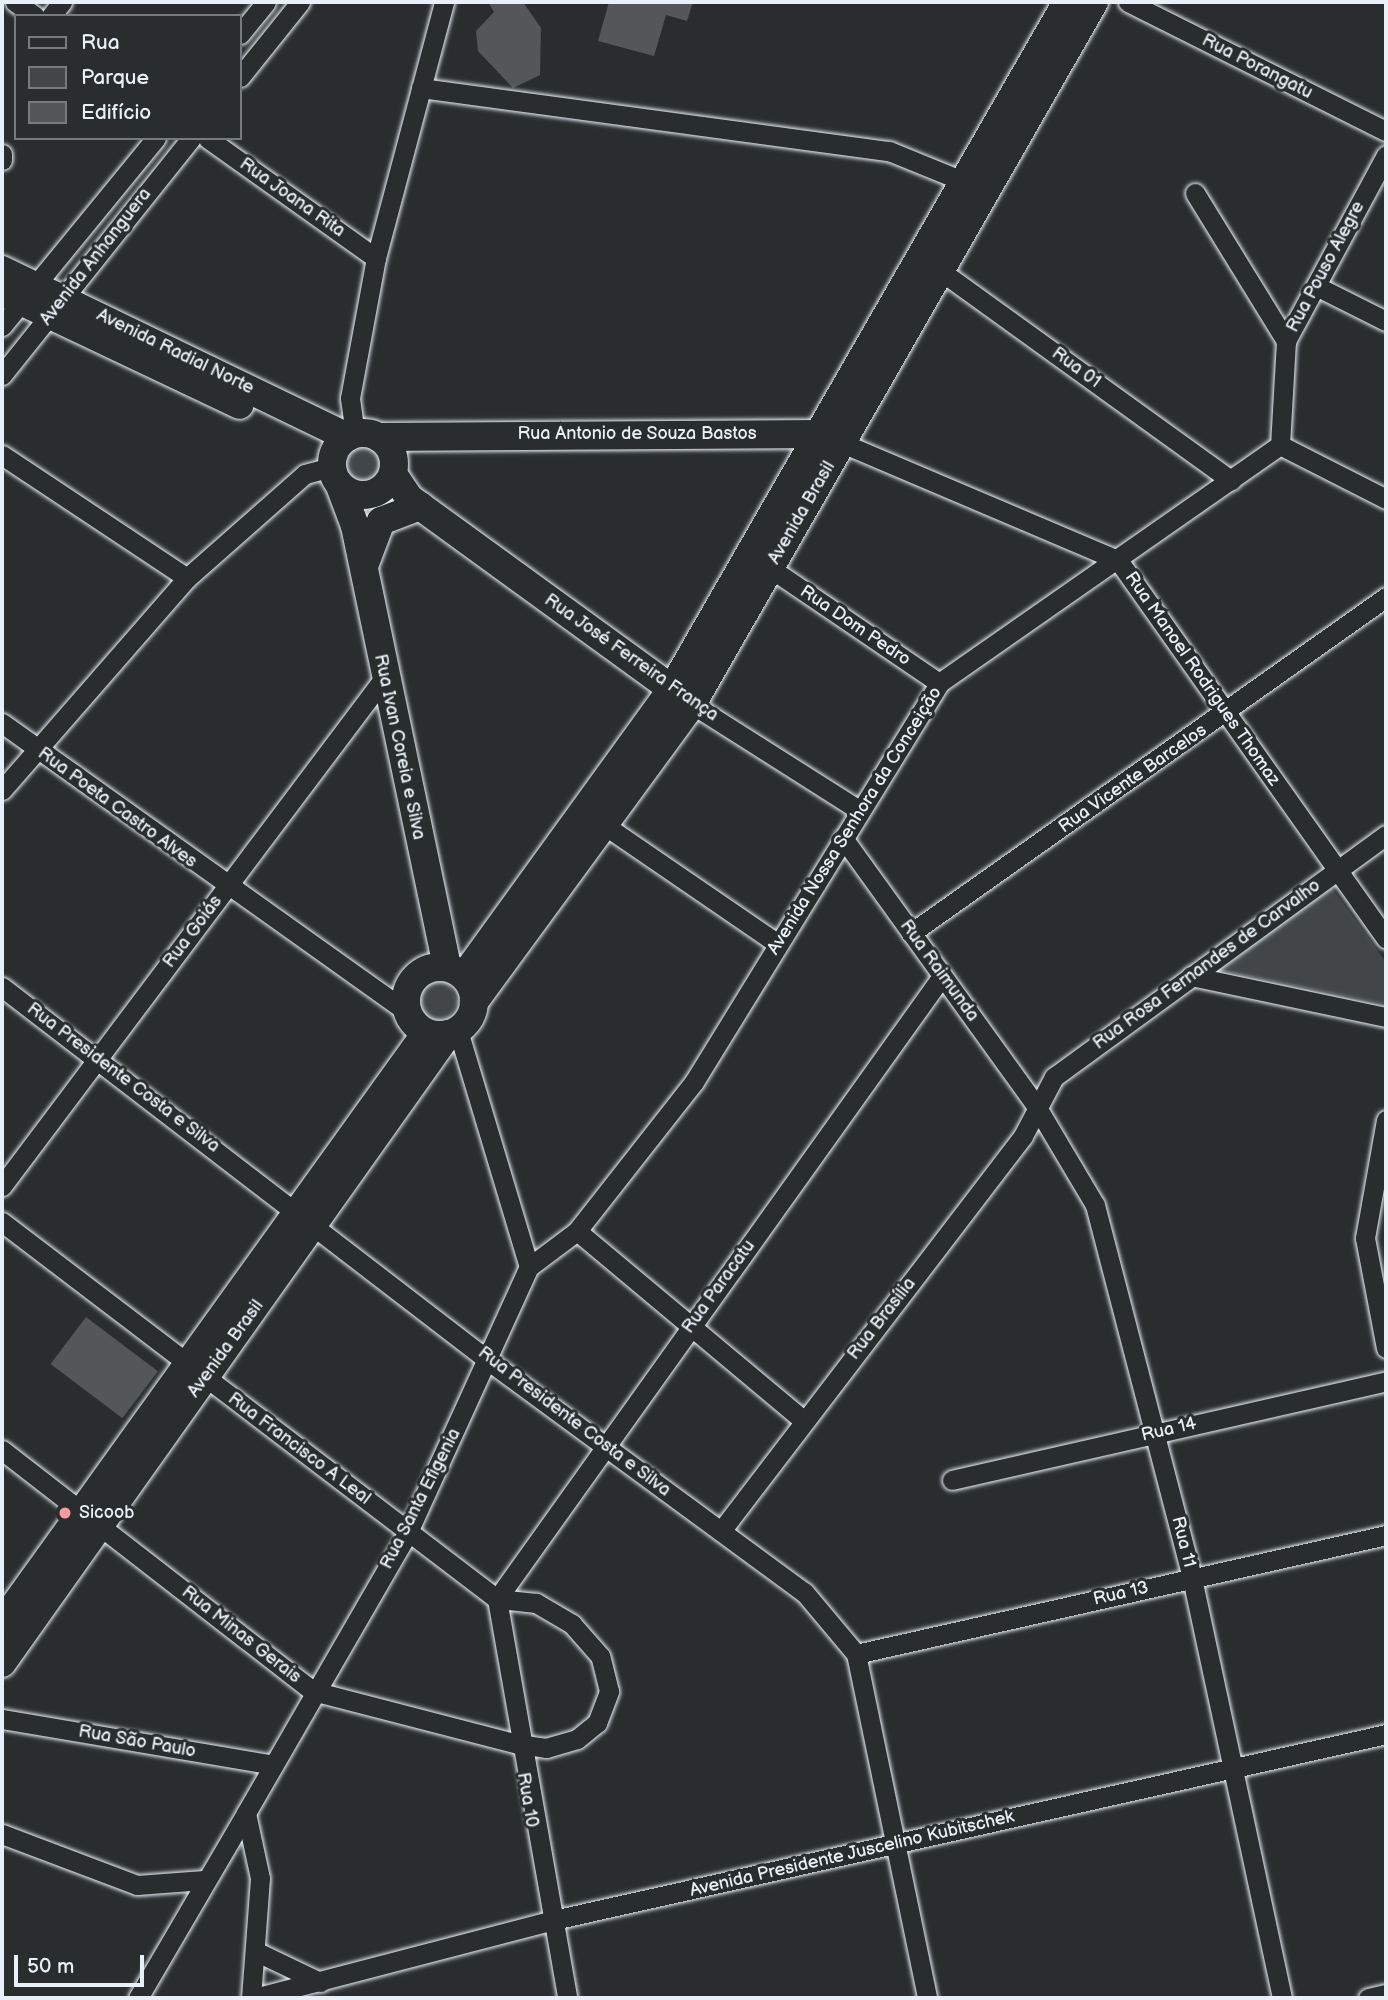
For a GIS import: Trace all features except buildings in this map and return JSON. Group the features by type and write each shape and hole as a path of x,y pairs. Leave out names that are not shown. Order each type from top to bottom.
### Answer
{"street":[{"path":"15,2 31,14"},
{"path":"242,32 266,2"},
{"path":"242,74 300,2"},
{"path":"348,452 350,398 376,258 444,2"},
{"name":"Avenida Brasil","path":"462,982 606,828 1020,108 1067,2"},
{"name":"Avenida Brasil","path":"930,264 965,182 1094,2"},
{"name":"Rua Porangatu","path":"1128,2 1386,131"},
{"path":"421,88 889,151 965,182"},
{"name":"Avenida Anhanguera","path":"2,326 20,293 154,140"},
{"name":"Avenida Anhanguera","path":"2,375 189,140"},
{"name":"Rua Joana Rita","path":"210,140 376,258"},
{"path":"2,153 2,160"},
{"name":"Rua Pouso Alegre","path":"1286,341 1386,155"},
{"path":"1195,193 1286,341 1280,445 1386,499"},
{"name":"Rua 01","path":"930,264 1231,480"},
{"name":"Avenida Radial Norte","path":"2,270 20,293 57,306 348,452 384,481"},
{"path":"1316,286 1386,321"},
{"path":"355,526 384,481 429,433"},
{"name":"Rua Antonio de Souza Bastos","path":"348,452 429,433 831,439"},
{"name":"Avenida Brasil","path":"3,1660 91,1517 306,1216 444,1033 462,982 584,809 682,696 770,568 831,439"},
{"name":"Rua Manoel Rodrigues Thomaz","path":"831,439 1118,560 1386,939"},
{"name":"Avenida Nossa Senhora da Conceição","path":"529,1267 577,1231 694,1082 939,683 1280,445"},
{"path":"348,452 384,481"},
{"path":"2,790 187,578 305,474 348,452"},
{"name":"Rua Ivan Coreia e Silva","path":"348,452 362,572 384,678 462,982"},
{"path":"2,455 187,578"},
{"name":"Rua José Ferreira França","path":"384,481 682,696 859,810"},
{"path":"362,572 381,521 414,502"},
{"name":"Rua Dom Pedro","path":"770,568 939,683"},
{"name":"Rua Vicente Barcelos","path":"911,933 1227,713 1386,597"},
{"name":"Rua Goiás","path":"2,1186 384,678"},
{"name":"Rua Poeta Castro Alves","path":"2,723 227,887 406,1011"},
{"path":"584,809 606,828 778,944"},
{"name":"Rua Rosa Fernandes de Carvalho","path":"1035,1104 1054,1077 1386,835"},
{"name":"Rua Raimunda","path":"843,838 1035,1104"},
{"name":"Rua Paracatu","path":"497,1600 942,976"},
{"path":"1191,976 1386,1017"},
{"path":"462,982 414,977 406,1011 444,1033 529,1267"},
{"name":"Rua Presidente Costa e Silva","path":"2,986 306,1216 489,1361 804,1592 856,1654 927,1998"},
{"name":"Rua Brasília","path":"721,1531 1023,1136 1035,1104"},
{"name":"Rua 11","path":"1035,1104 1095,1205 1192,1578 1282,1998"},
{"path":"1386,1120 1365,1238 1386,1348"},
{"name":"Rua Francisco A Leal","path":"2,1222 497,1600"},
{"path":"577,1231 804,1421"},
{"name":"Rua Santa Efigenia","path":"138,1998 204,1880 246,1814 313,1691 408,1532 489,1361 529,1267"},
{"name":"Rua 14","path":"952,1480 1386,1381"},
{"name":"Rua Minas Gerais","path":"2,1450 313,1691 518,1744 545,1748 577,1739 597,1723 610,1691 600,1656 572,1623 536,1603 497,1600"},
{"name":"Avenida Brasil","path":"2,1623 91,1517"},
{"name":"Rua 13","path":"856,1654 1386,1535"},
{"name":"Rua 10","path":"497,1600 518,1744 549,1921 567,1998"},
{"name":"Rua São Paulo","path":"2,1718 273,1765"},
{"name":"Avenida Presidente Juscelino Kubitschek","path":"253,1998 549,1921 1386,1734"},
{"path":"246,1814 260,1878 253,1998"},
{"path":"2,1834 136,1885 204,1880"},
{"path":"257,1952 320,1982"},
{"path":"1368,1998 1386,1994"}],"green space":[{"path":"363,444 371,445 377,450 382,456 382,472 377,478 371,483 363,484 355,483 349,478 344,472 343,464 344,456 349,450 355,445"},
{"path":"1331,887 1386,962 1386,1004 1219,970"},
{"path":"433,970 447,979 458,1002 449,1018 426,1022 410,1007 411,996"}],"place":[{"name":"Sicoob","path":"65,1513"}]}
